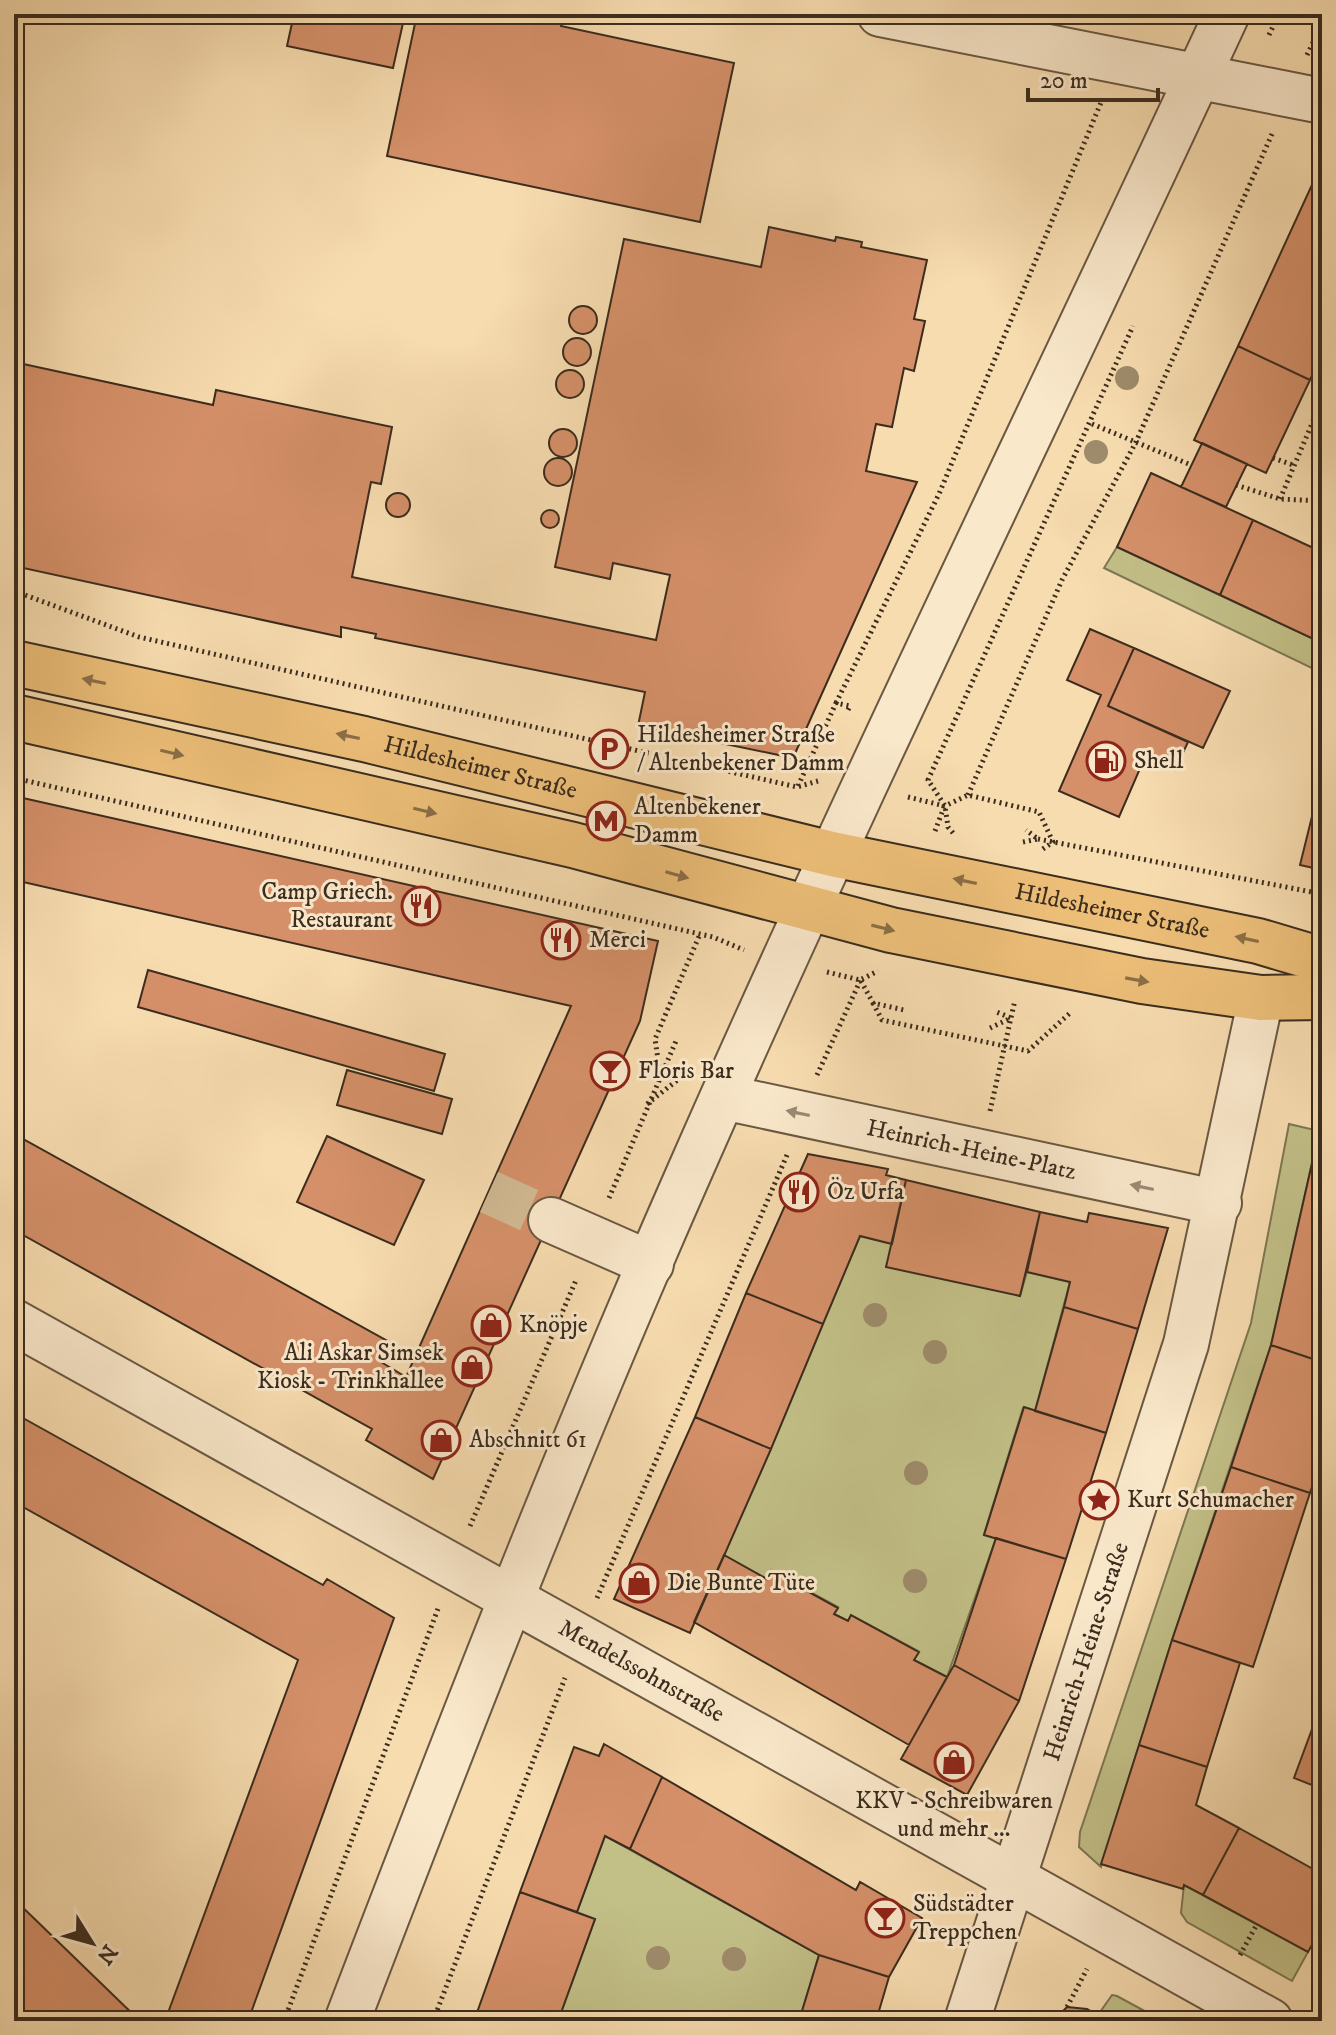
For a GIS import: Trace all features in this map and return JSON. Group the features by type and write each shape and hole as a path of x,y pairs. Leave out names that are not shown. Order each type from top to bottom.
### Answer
{"main road":[{"name":"Hildesheimer Straße","path":"14,663 364,739 832,854 1258,941 1322,960"},
{"path":"14,717 573,845 891,930 1142,981 1261,998 1322,997"}],"street":[{"path":"880,14 1306,97"},
{"path":"347,2021 509,1597 723,1097 863,787 1227,14"},
{"name":"Heinrich-Heine-Straße","path":"967,2021 1186,1344 1261,998"},
{"name":"Heinrich-Heine-Platz","path":"723,1097 1219,1203"},
{"path":"551,1220 651,1264"},
{"name":"Mendelssohnstraße","path":"14,1322 1270,2021"}],"path":[{"path":"968,795 1062,580 1136,442 1306,97 1322,24"},
{"path":"797,787 939,494 1098,113 1114,62"},
{"path":"945,806 928,780 1092,424 1135,323"},
{"path":"1280,499 1322,400"},
{"path":"1043,404 1191,465"},
{"path":"1273,458 1293,465"},
{"path":"1236,485 1280,499 1322,501"},
{"path":"14,591 139,637 797,787 826,776 945,806 968,795 1039,812 1053,842"},
{"path":"836,703 850,706 847,713"},
{"path":"14,778 700,934 860,980 882,1020 1028,1051 1070,1013"},
{"path":"918,871 945,806"},
{"path":"1026,830 1038,839"},
{"path":"1023,842 1038,839 1322,894"},
{"path":"433,2021 581,1636 805,1114 813,1085 860,980 881,953 891,930"},
{"path":"660,1074 655,1039 700,934"},
{"path":"982,1153 1017,991"},
{"path":"873,1003 904,1010"},
{"path":"994,1011 1011,1018"},
{"path":"990,1028 1011,1018"},
{"path":"284,2021 454,1565 676,1041"}],"shaded area":[{"path":"1117,547 1322,643 1322,673 1104,568"},
{"path":"1289,1124 1315,1130 1317,1141 1271,1345 1172,1640 1101,1867 1079,1847 1080,1832 1251,1323"},
{"path":"860,1236 892,1244 1020,1296 1027,1272 1070,1282 1035,1411 1023,1408 984,1534 996,1538 947,1677 914,1660 918,1651 851,1615 848,1621 834,1614 838,1607 771,1571 767,1579 724,1555"},
{"path":"605,1836 819,1955 799,2021 558,2021 595,1919 577,1912"},
{"path":"1184,1885 1308,1952 1292,1981 1187,1922 1181,1913"},
{"path":"1112,1995 1163,2021 1108,2021 1098,2015"}],"building":[{"path":"294,14 405,14 393,68 287,46"},
{"path":"417,14 539,14 563,19 561,26 734,63 700,222 387,156"},
{"path":"1322,163 1322,353 1310,380 1238,346"},
{"path":"769,227 835,241 836,237 862,242 861,247 927,260 914,319 925,321 914,371 904,368 892,427 876,424 866,471 917,482 793,758 638,726 645,692 375,638 376,634 341,627 341,637 14,566 14,362 213,405 216,390 392,427 381,484 371,482 352,577 656,640 670,575 613,563 610,579 555,567 624,239 761,267"},
{"path":"583,306 593,310 597,320 593,330 583,334 573,330 569,320 573,310"},
{"path":"577,338 587,342 591,352 587,362 577,366 567,362 563,352 567,342"},
{"path":"1238,346 1310,380 1266,473 1194,440"},
{"path":"570,370 580,374 584,384 580,394 570,398 560,394 556,384 560,374"},
{"path":"563,429 573,433 577,443 573,453 563,457 553,453 549,443 553,433"},
{"path":"1202,443 1247,464 1226,507 1181,487"},
{"path":"558,458 568,462 572,472 568,482 558,486 548,482 544,472 548,462"},
{"path":"1151,473 1253,520 1220,595 1117,547"},
{"path":"398,493 407,496 410,505 407,514 398,517 389,514 386,505 389,496"},
{"path":"550,510 559,519 550,528 541,519"},
{"path":"1253,520 1322,552 1322,643 1220,595"},
{"path":"1090,629 1134,648 1108,706 1188,742 1175,770 1145,757 1119,817 1059,791 1101,695 1067,680"},
{"path":"1134,648 1230,691 1203,748 1108,706"},
{"path":"1322,776 1322,870 1300,865"},
{"path":"14,796 658,941 640,1021 433,1479 366,1440 372,1429 14,1230 14,1134 391,1343 381,1362 406,1377 571,1006 14,880"},
{"path":"148,970 445,1054 434,1091 138,1007"},
{"path":"347,1070 452,1099 442,1134 337,1105"},
{"path":"1322,1103 1322,1142 1313,1140"},
{"path":"327,1136 424,1180 394,1245 297,1202"},
{"path":"1317,1141 1322,1142 1322,1362 1271,1345"},
{"path":"808,1154 888,1169 886,1175 906,1180 892,1244 860,1236 823,1324 746,1293"},
{"path":"906,1180 1040,1212 1020,1296 886,1267"},
{"path":"1040,1212 1087,1222 1089,1213 1168,1228 1138,1329 1064,1307 1070,1282 1027,1272"},
{"path":"746,1293 823,1324 771,1449 695,1417"},
{"path":"1064,1307 1138,1329 1106,1433 1035,1411"},
{"path":"1271,1345 1322,1362 1322,1457 1310,1493 1231,1467"},
{"path":"1024,1407 1106,1433 1066,1559 984,1535"},
{"path":"14,1413 323,1585 327,1579 394,1618 248,2021 165,2021 298,1660 14,1502"},
{"path":"695,1417 771,1449 690,1633 614,1599"},
{"path":"1231,1467 1310,1493 1253,1667 1172,1640"},
{"path":"996,1538 1066,1559 1019,1701 954,1665"},
{"path":"724,1555 767,1579 771,1571 838,1608 834,1614 848,1621 851,1615 919,1652 914,1660 947,1677 909,1745 694,1622"},
{"path":"1172,1640 1240,1663 1207,1767 1139,1745"},
{"path":"954,1665 1019,1701 967,1795 901,1759"},
{"path":"1322,1702 1322,1789 1294,1778"},
{"path":"604,1744 662,1777 630,1849 605,1836 577,1912 520,1892 574,1747 599,1756"},
{"path":"1139,1745 1207,1767 1196,1805 1239,1828 1203,1895 1184,1885 1183,1889 1101,1864"},
{"path":"662,1777 856,1890 860,1882 922,1918 889,1977 819,1955 630,1849"},
{"path":"1239,1828 1322,1874 1322,1927 1308,1952 1203,1895"},
{"path":"520,1892 595,1919 558,2021 474,2021"},
{"path":"14,1899 140,2021 29,2021 14,2006"},
{"path":"819,1955 889,1977 876,2021 799,2021"},
{"path":"1067,2007 1087,2009 1107,2021 1053,2021"}],"tunnel":[{"path":"489,1192 551,1220"}],"place":[{"name":"Hildesheimer Straße / Altenbekener Damm","path":"609,749"},
{"name":"Shell","path":"1106,761"},
{"name":"Altenbekener Damm","path":"606,821"},
{"name":"Camp Griech. Restaurant","path":"421,906"},
{"name":"Merci","path":"561,940"},
{"name":"Floris Bar","path":"610,1071"},
{"name":"Öz Urfa","path":"799,1192"},
{"name":"Knöpje","path":"491,1325"},
{"name":"Ali Askar Simsek Kiosk - Trinkhallee","path":"472,1367"},
{"name":"Abschnitt 61","path":"441,1440"},
{"name":"Kurt Schumacher","path":"1099,1500"},
{"name":"Die Bunte Tüte","path":"639,1583"},
{"name":"KKV - Schreibwaren und mehr ...","path":"954,1762"},
{"name":"Südstädter Treppchen","path":"885,1918"}]}
